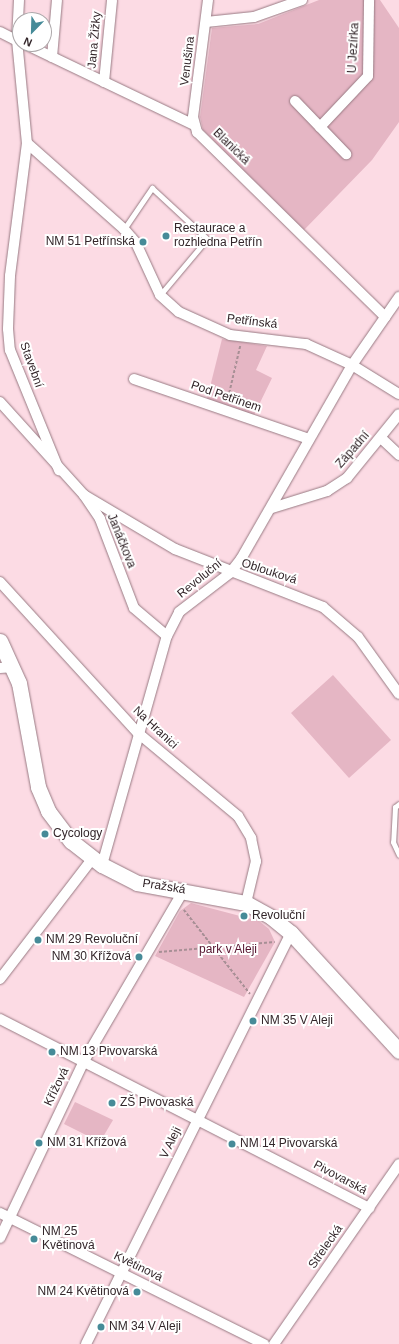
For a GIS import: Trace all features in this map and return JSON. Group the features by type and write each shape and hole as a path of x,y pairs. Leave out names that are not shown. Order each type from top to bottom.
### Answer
{"main road":[{"name":"Pražská","path":"0,641 43,800 60,829 97,862 149,886 184,890 246,903 289,937 396,1045"}],"street":[{"name":"Stavební","path":"19,0 20,12"},
{"path":"52,57 57,0"},
{"name":"Jana Žižky","path":"104,82 112,0"},
{"name":"Venušina","path":"194,125 208,0"},
{"path":"206,22 254,18 302,0"},
{"name":"U Jezírka","path":"320,127 368,76 369,0"},
{"name":"Blanická","path":"0,32 12,38"},
{"name":"Stavební","path":"22,52 27,143 8,329 10,350 59,470"},
{"name":"Blanická","path":"42,52 194,125 385,317"},
{"path":"295,101 346,154"},
{"path":"27,143 124,229 136,243 160,296"},
{"name":"Petřínská","path":"160,296 199,323 242,336 294,340 352,365 399,394"},
{"name":"Revoluční","path":"0,979 97,862 167,636 179,612 230,573 272,508 309,439 352,365 399,297"},
{"name":"Pod Petřínem","path":"134,380 309,439"},
{"name":"Janáčkova","path":"0,402 59,470 84,495 100,519 134,608 167,636"},
{"name":"Západní","path":"272,508 327,491 347,478 399,414"},
{"path":"381,438 399,455"},
{"name":"Oblouková","path":"84,495 175,549 230,573 323,607 358,637 399,694"},
{"name":"Na Hranici","path":"0,582 138,733 238,816 252,838 256,861 246,903"},
{"name":"Křížová","path":"0,1238 84,1061 150,953 184,890"},
{"name":"V Aleji","path":"86,1344 289,937"},
{"name":"Pivovarská","path":"0,1019 198,1118 369,1208"},
{"name":"Střelecká","path":"274,1344 399,1164"},
{"name":"Květinová","path":"0,1213 264,1344"}],"lane":[{"path":"124,229 152,188 207,238 160,296"},
{"path":"399,804 395,808 393,842 399,855"}],"path":[{"path":"237,403 238,400 229,393 242,336"},
{"path":"183,908 212,947 256,1001"},
{"path":"150,953 289,937"}],"green space":[{"path":"319,0 380,0 399,28 399,122 372,160 304,230 203,130 200,117 212,28 258,24"},
{"path":"222,339 267,346 256,370 272,378 254,415 207,399"},
{"path":"333,675 391,740 349,778 291,713"},
{"name":"park v Aleji","path":"191,903 259,921 269,929 275,942 244,997 155,956 180,911"},
{"path":"75,1102 113,1120 100,1142 64,1124"}],"place":[{"name":"Restaurace a rozhledna Petřín","path":"166,236"},
{"name":"NM 51 Petřínská","path":"143,242"},
{"name":"Cycology","path":"45,834"},
{"name":"Revoluční","path":"244,916"},
{"name":"NM 29 Revoluční","path":"38,940"},
{"name":"NM 30 Křížová","path":"139,957"},
{"name":"NM 35 V Aleji","path":"253,1021"},
{"name":"NM 13 Pivovarská","path":"52,1052"},
{"name":"ZŠ Pivovaská","path":"112,1103"},
{"name":"NM 31 Křížová","path":"39,1143"},
{"name":"NM 14 Pivovarská","path":"232,1144"},
{"name":"NM 25 Květinová","path":"34,1239"},
{"name":"NM 24 Květinová","path":"137,1292"},
{"name":"NM 34 V Aleji","path":"101,1327"}]}
